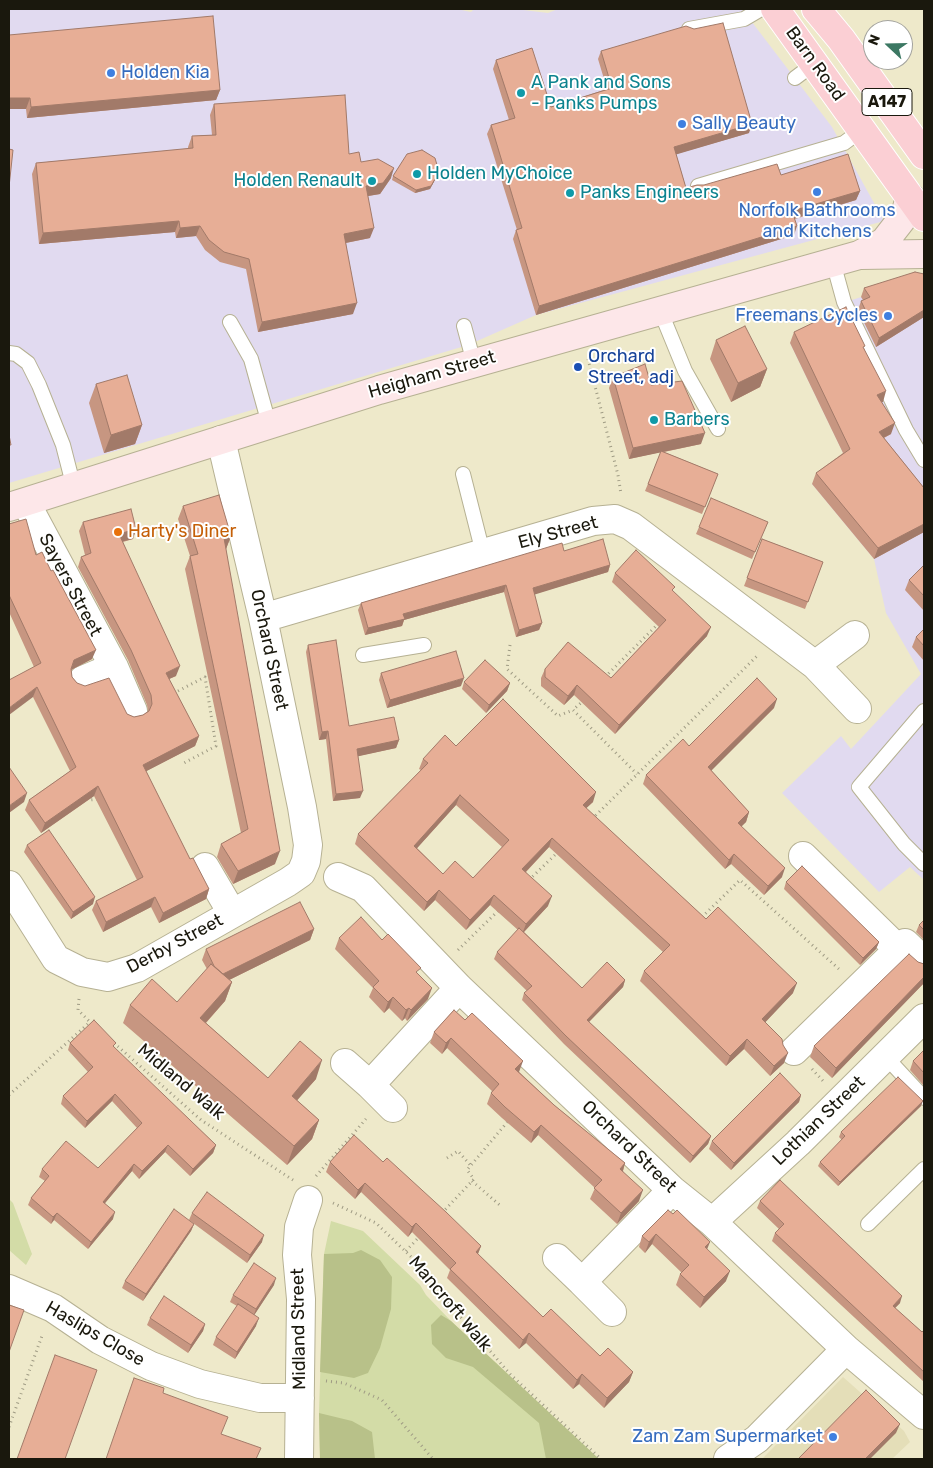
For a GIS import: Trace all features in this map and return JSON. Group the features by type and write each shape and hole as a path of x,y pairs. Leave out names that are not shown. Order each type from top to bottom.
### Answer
{"main road":[{"name":"Barn Road","path":"775,9 805,71 862,130 917,207"},
{"name":"Barn Road","path":"816,9 842,39 924,155"}],"street":[{"name":"Heigham Street","path":"17,505 269,424 474,362 583,334 660,310 846,258 884,242 905,215 917,207"},
{"name":"Heigham Street","path":"846,258 924,254"},
{"name":"Orchard Street","path":"220,440 263,618 302,807 308,845 306,861"},
{"name":"Sayers Street","path":"17,505 114,667 133,712"},
{"name":"Ely Street","path":"263,618 593,521 615,519 631,526 815,665 857,709"},
{"path":"815,665 855,636"},
{"path":"83,680 114,667"},
{"path":"803,856 898,949"},
{"name":"Derby Street","path":"9,886 56,959 82,972 108,977 136,968 288,882 300,873 306,861"},
{"path":"205,867 232,913"},
{"name":"Orchard Street","path":"338,877 363,888 459,988 672,1190 712,1222 846,1348 924,1415"},
{"path":"794,1051 905,943 924,960"},
{"path":"345,1063 382,1098 459,988"},
{"name":"Lothian Street","path":"712,1222 842,1100 924,1018"},
{"path":"582,1282 672,1190"},
{"name":"Midland Street","path":"299,1459 298,1246 299,1227 312,1191"},
{"path":"557,1258 612,1312"},
{"name":"Haslips Close","path":"9,1290 53,1308 100,1340 151,1366 200,1384 260,1398 300,1388"},
{"path":"728,1459 757,1439 846,1348"}],"lane":[{"path":"689,29 744,19 761,9"},
{"path":"698,186 844,143 862,130"},
{"path":"846,258 844,302 906,430 924,460"},
{"path":"660,310 685,371 718,429"},
{"path":"230,322 251,359 269,424"},
{"path":"464,326 474,362"},
{"path":"9,353 16,354 28,363 39,385 63,444 74,488"},
{"path":"463,474 483,553"},
{"path":"363,655 424,645"},
{"path":"924,711 859,787 904,844 924,864"},
{"path":"885,1056 924,1098"},
{"path":"868,1224 924,1169"}],"path":[{"path":"583,334 592,382 618,474 621,496 615,519"},
{"path":"600,683 661,621"},
{"path":"586,824 777,637"},
{"path":"510,645 507,668 558,716 574,710 587,696"},
{"path":"178,691 205,677 216,746 182,764"},
{"path":"574,710 637,774"},
{"path":"86,792 90,800 102,799"},
{"path":"593,817 600,824"},
{"path":"523,886 565,845"},
{"path":"696,924 740,880 859,987"},
{"path":"440,968 502,906"},
{"path":"695,910 702,917"},
{"path":"82,972 78,1010 98,1029"},
{"path":"9,1095 90,1022"},
{"name":"Midland Walk","path":"112,1042 201,1120 312,1191"},
{"path":"794,1051 842,1100"},
{"path":"312,1191 382,1098"},
{"path":"439,1216 474,1179 467,1170 513,1115"},
{"path":"447,1158 458,1152 471,1166"},
{"path":"472,1181 502,1207"},
{"name":"Mancroft Walk","path":"312,1191 376,1223 432,1277 445,1298 510,1374 601,1459"},
{"path":"406,1251 426,1230"},
{"path":"9,1427 53,1308"},
{"path":"300,1388 344,1383 382,1400 433,1459"}],"shaded area":[{"path":"9,9 457,9 471,12 474,9 515,9 548,13 558,9 742,9 832,127 884,221 536,315 468,345 9,483"},
{"path":"912,281 924,283 924,880 910,867 879,892 782,793 841,736 851,749 921,674 886,613 874,559 812,484 846,459 790,343 848,326 836,305"},
{"path":"843,1377 904,1431 910,1442 892,1459 762,1459"}],"green space":[{"path":"9,1199 13,1203 32,1254 26,1265 9,1250"},
{"path":"331,1221 363,1231 420,1285 426,1295 451,1321 599,1459 320,1459 319,1413 324,1254"},
{"path":"361,1250 380,1260 392,1277 391,1309 380,1348 368,1373 354,1378 320,1372 324,1254 353,1253"},
{"path":"441,1315 451,1321 599,1459 546,1459 539,1423 473,1367 446,1358 432,1344 431,1325"},
{"path":"319,1413 352,1421 372,1432 375,1459 320,1459"}],"building":[{"name":"Holden Kia","path":"213,16 220,90 31,107 30,98 9,98 9,35"},
{"path":"723,23 752,124 674,147 686,188 704,185 777,164 781,175 848,154 860,191 792,211 797,226 539,306 516,230 522,228 491,125 515,118 496,60 532,48 551,107 612,88 601,51 686,26 694,29"},
{"name":"Holden Renault","path":"345,95 349,154 359,152 361,162 378,159 394,168 383,183 366,186 374,228 344,234 357,303 262,322 249,259 224,252 209,240 200,226 180,228 179,221 43,233 36,163 193,148 192,136 216,135 214,104"},
{"path":"9,149 13,150 9,187"},
{"name":"Holden MyChoice","path":"422,150 435,158 439,172 431,186 416,190 393,176 407,154"},
{"path":"915,272 924,274 924,310 879,338 861,301 870,297 864,288"},
{"path":"846,307 865,346 863,347 886,391 877,395 895,423 879,432 924,488 924,524 878,548 816,473 850,449 794,332"},
{"path":"745,326 767,369 738,383 716,340"},
{"name":"Barbers","path":"645,364 651,385 682,381 705,433 633,448 613,377"},
{"path":"127,375 142,425 111,435 96,384"},
{"path":"661,451 718,474 705,507 648,484"},
{"path":"219,495 231,536 224,538 280,851 238,871 221,844 248,829 190,556 198,554 183,506"},
{"path":"711,498 768,522 755,552 699,527"},
{"path":"131,509 136,529 119,534 180,666 166,673 199,736 143,765 190,859 193,858 209,889 163,913 155,897 106,922 96,901 143,877 98,786 45,823 29,800 76,767 37,687 9,708 9,680 41,663 9,595 9,524 26,519 36,555 42,552 96,650 74,660 71,669 72,677 77,683 85,686 109,678 127,714 134,717 149,711 152,704 151,695 131,650 81,557 91,553 83,522"},
{"path":"603,539 610,565 533,588 542,623 519,630 506,585 403,614 405,619 368,628 361,603 562,543 564,551"},
{"path":"762,539 823,562 808,602 747,578"},
{"path":"636,550 675,587 672,590 711,627 619,725 577,685 568,696 545,677 545,669 568,642 611,678 666,620 615,573"},
{"path":"924,565 924,596 909,580"},
{"path":"924,629 924,646 916,637"},
{"path":"336,640 349,726 394,717 399,740 357,749 363,791 336,794 328,731 322,732 308,645"},
{"path":"456,651 464,678 390,700 381,673"},
{"path":"485,660 510,683 489,705 464,682"},
{"path":"757,678 777,699 708,767 749,812 738,823 785,868 768,886 734,854 729,860 646,775 683,739 689,746"},
{"path":"503,699 596,792 583,805 706,919 718,907 797,983 762,1019 782,1039 788,1053 774,1066 747,1039 730,1056 644,971 670,945 552,838 522,869 552,896 526,924 494,895 470,920 439,890 427,902 358,834 428,763 423,759 445,735 456,746","holes":["460,795 509,840 473,878 455,861 443,874 414,846"]},
{"path":"9,767 27,793 9,806"},
{"path":"49,830 95,897 73,912 27,845"},
{"path":"802,866 879,942 863,958 786,882"},
{"path":"300,902 314,929 223,974 214,966 206,949"},
{"path":"361,917 382,940 388,934 421,968 416,972 432,988 411,1010 409,1008 406,1010 393,997 388,1002 373,987 379,981 339,938"},
{"path":"924,920 924,930 919,925"},
{"path":"519,928 582,988 607,962 625,980 587,1020 711,1136 693,1156 566,1036 524,993 532,986 497,952"},
{"path":"909,954 918,962 924,964 924,977 836,1068 814,1046"},
{"path":"211,964 232,982 200,1018 268,1078 300,1041 322,1060 292,1096 319,1120 294,1146 130,1005 152,979 177,1002"},
{"path":"454,1010 465,1020 472,1013 523,1061 515,1069 554,1105 625,1163 620,1169 643,1190 621,1213 594,1188 602,1180 541,1125 534,1132 505,1107 491,1093 499,1084 451,1038 446,1043 434,1032"},
{"path":"94,1020 116,1043 113,1046 216,1145 193,1169 168,1145 142,1171 134,1164 103,1202 115,1212 91,1242 57,1213 53,1217 31,1198 49,1176 42,1169 66,1141 98,1168 142,1123 115,1094 87,1121 63,1096 93,1067 70,1043"},
{"path":"924,1050 924,1073 913,1061"},
{"path":"780,1073 801,1095 734,1163 712,1141"},
{"path":"898,1077 923,1101 840,1182 820,1162 845,1136 841,1132"},
{"path":"354,1135 383,1162 387,1158 446,1212 481,1246 476,1252 543,1317 551,1309 600,1356 608,1348 633,1372 607,1398 582,1374 577,1380 529,1333 523,1340 450,1269 456,1263 416,1223 412,1227 365,1183 358,1190 330,1162"},
{"path":"780,1180 902,1296 893,1306 922,1332 924,1330 924,1372 775,1233 784,1224 760,1201"},
{"path":"207,1192 264,1235 250,1255 192,1213"},
{"path":"174,1209 194,1224 146,1294 125,1281"},
{"path":"668,1210 673,1214 677,1210 710,1242 705,1247 730,1271 704,1297 680,1274 689,1265 656,1234 649,1242 642,1236"},
{"path":"254,1263 276,1278 256,1309 233,1295"},
{"path":"164,1296 205,1324 191,1345 150,1318"},
{"path":"238,1304 259,1318 237,1352 216,1337"},
{"path":"9,1305 24,1310 9,1352"},
{"path":"55,1355 97,1370 65,1459 17,1459"},
{"path":"134,1378 164,1388 163,1393 228,1417 221,1434 261,1448 256,1459 106,1459"},
{"path":"866,1390 900,1424 865,1459 798,1459"}],"place":[{"name":"Holden Kia","path":"111,73"},
{"name":"A Pank and Sons - Panks Pumps","path":"521,93"},
{"name":"Sally Beauty","path":"682,124"},
{"name":"Holden MyChoice","path":"417,174"},
{"name":"Holden Renault","path":"372,181"},
{"name":"Norfolk Bathrooms and Kitchens","path":"817,192"},
{"name":"Panks Engineers","path":"570,193"},
{"name":"Freemans Cycles","path":"888,316"},
{"name":"Orchard Street, adj","path":"578,367"},
{"name":"Barbers","path":"654,420"},
{"name":"Harty's Diner","path":"118,532"},
{"name":"Zam Zam Supermarket","path":"833,1437"}]}
